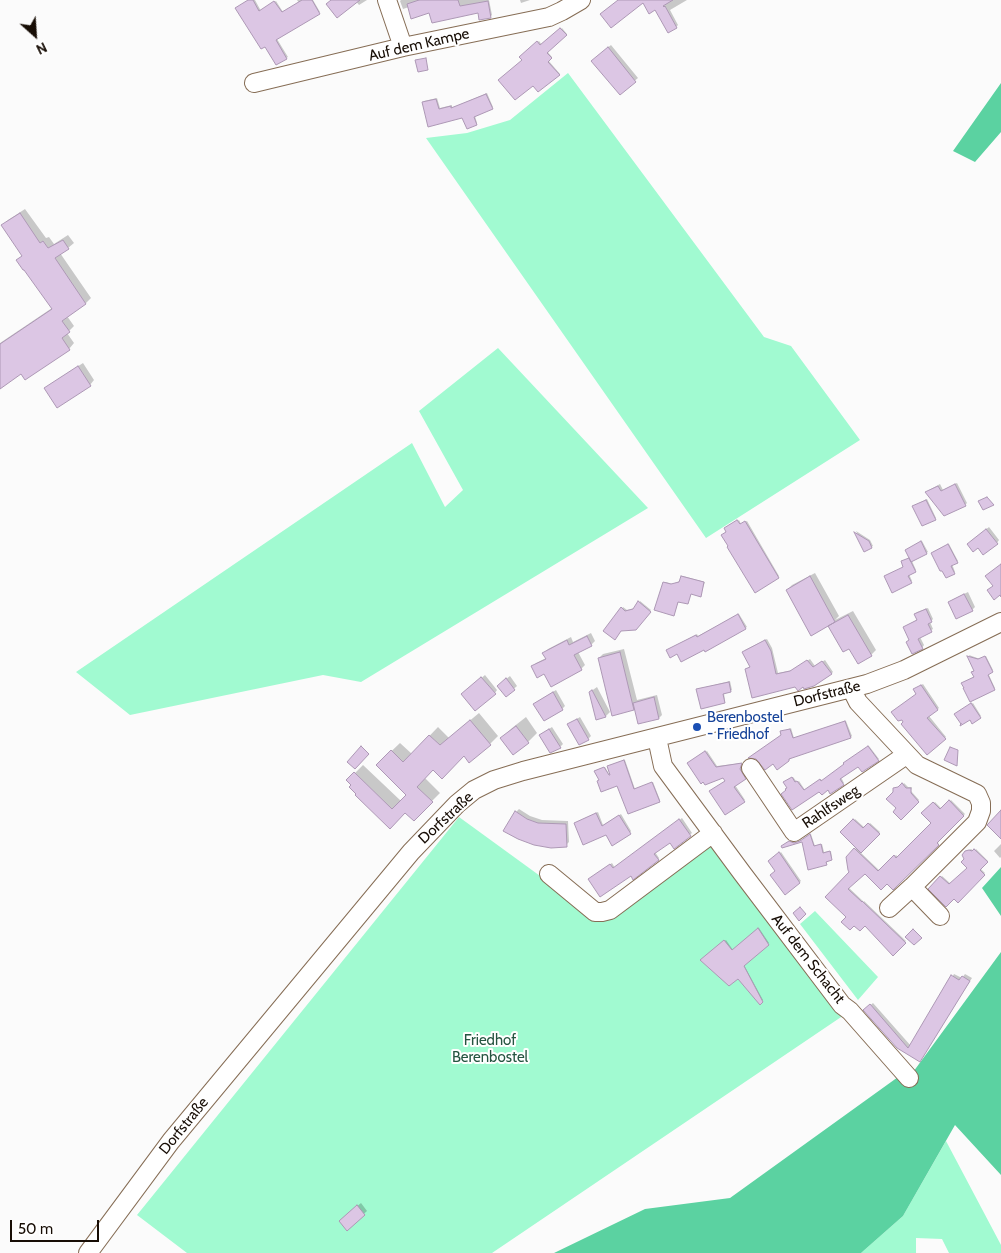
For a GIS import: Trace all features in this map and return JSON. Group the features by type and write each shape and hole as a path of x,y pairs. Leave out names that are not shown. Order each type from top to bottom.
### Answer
{"street":[{"path":"387,0 403,47"},
{"name":"Auf dem Kampe","path":"254,83 403,47 549,17 581,0"},
{"name":"Dorfstraße","path":"88,1253 171,1141 411,852 456,804 474,790 494,780 523,771 882,679 1001,622"},
{"path":"851,688 858,702 916,766 978,794 981,803 981,811 977,822 889,908"},
{"name":"Auf dem Schacht","path":"657,738 664,766 713,834 842,1005 850,1011 909,1078"},
{"name":"Rahlfsweg","path":"751,768 794,832 906,755"},
{"path":"549,874 595,912 602,912 610,910 713,834"},
{"path":"912,887 940,916"}],"green space":[{"path":"568,73 764,337 791,346 860,440 706,538 426,138 467,133 510,120"},
{"path":"1001,83 1001,132 975,162 953,151"},
{"path":"498,348 648,508 361,682 323,675 130,715 76,672 412,443 445,507 463,490 419,411"},
{"name":"Friedhof Berenbostel","path":"459,817 602,921 713,833 850,1011 492,1253 187,1253 137,1215"},
{"path":"1001,867 1001,916 982,888"},
{"path":"815,911 878,977 858,1000 800,924"},
{"path":"1001,952 1001,1175 955,1125 903,1216 861,1253 554,1253 645,1209 730,1198 905,1072 908,1079"},
{"path":"946,1141 1001,1245 1001,1253 949,1253 942,1239 916,1238 916,1253 861,1253 903,1216"}],"building":[{"path":"248,0 253,0 259,11 274,1 282,12 302,0 312,0 320,14 276,40 287,59 276,65 265,47 261,49 235,8"},
{"path":"331,0 360,0 337,18 326,4"},
{"path":"419,0 458,0 460,6 488,1 491,18 479,20 478,13 432,23 429,13 411,19 407,4"},
{"path":"618,0 673,0 663,6 665,6 677,28 668,33 655,10 649,14 643,3 611,28 600,14"},
{"path":"560,28 567,35 547,53 552,58 548,62 560,75 538,92 533,86 515,100 498,80 522,60 519,57 537,41 540,45"},
{"path":"608,47 636,82 620,95 591,61"},
{"path":"426,58 428,70 418,72 415,60"},
{"path":"486,94 493,109 474,117 477,125 467,129 462,118 428,127 422,102 436,99 439,109 451,106 451,108"},
{"path":"20,213 40,243 43,241 48,248 63,240 69,249 55,258 86,304 62,321 70,332 62,338 70,350 25,380 21,374 0,389 0,344 52,309 16,260 22,256 1,225"},
{"path":"78,366 91,386 57,408 44,388"},
{"path":"955,484 966,506 944,516 925,492 938,486 941,491"},
{"path":"987,497 994,505 983,510 978,501"},
{"path":"926,500 936,520 922,526 912,506"},
{"path":"737,520 740,524 745,521 779,578 755,593 721,535 726,532 724,528"},
{"path":"986,529 998,544 983,555 978,548 973,552 967,544"},
{"path":"854,532 869,541 872,548 864,552"},
{"path":"921,541 927,554 911,562 905,550"},
{"path":"948,544 958,563 951,566 955,574 946,578 942,571 940,571 931,553"},
{"path":"909,558 916,572 908,576 912,583 892,593 884,576 903,567 901,561"},
{"path":"1001,564 1001,597 1000,595 994,600 987,590 993,586 985,576"},
{"path":"681,576 704,582 701,597 691,594 688,604 678,602 674,616 654,610 663,582 671,584 679,582"},
{"path":"810,576 835,622 811,636 786,590"},
{"path":"964,594 973,611 956,619 948,602"},
{"path":"638,601 651,612 636,630 621,631 615,640 603,631 621,607 625,611 633,609"},
{"path":"926,609 932,622 928,624 932,632 918,639 923,649 912,654 906,642 909,640 903,627 917,620 914,614"},
{"path":"738,614 746,629 705,652 704,650 681,662 677,654 670,658 666,650 696,635 697,637"},
{"path":"848,615 872,656 858,664 849,649 843,652 828,626"},
{"path":"587,636 592,646 574,655 582,670 551,687 544,674 537,678 531,666 546,659 542,653 567,640 569,645"},
{"path":"765,640 771,651 776,674 790,671 807,660 813,667 822,661 832,674 814,686 804,689 803,687 798,691 795,687 752,698 745,669 750,667 742,652"},
{"path":"620,652 634,710 612,716 598,658"},
{"path":"967,656 978,659 985,656 993,672 988,675 995,690 970,702 961,683 974,677 971,672 974,671"},
{"path":"481,677 496,694 475,711 461,694"},
{"path":"506,678 515,690 506,697 497,686"},
{"path":"729,682 731,692 723,694 725,703 701,709 696,689"},
{"path":"921,685 938,710 927,718 946,739 927,755 901,724 902,720 898,721 891,712 916,694 913,689"},
{"path":"592,690 606,717 596,720 589,692"},
{"path":"553,692 563,710 544,721 533,704"},
{"path":"654,697 659,719 638,724 633,703"},
{"path":"971,703 981,718 972,724 970,720 960,726 961,724 954,714"},
{"path":"577,719 589,740 579,745 567,724"},
{"path":"470,720 491,745 469,763 464,756 442,779 433,770 417,787 433,802 414,821 405,813 390,829 349,787 351,785 346,780 354,772 392,809 406,795 376,765 391,750 403,762 429,735 440,745"},
{"path":"845,721 851,738 789,759 777,770 773,764 765,770 756,759 748,758 781,735 780,731 790,729 793,738"},
{"path":"516,726 529,743 513,755 500,738"},
{"path":"549,729 561,748 550,753 539,735"},
{"path":"361,746 369,754 355,769 347,762"},
{"path":"868,746 879,761 862,772 858,767 840,779 844,785 830,794 828,790 822,795 819,792 792,810 781,794 787,788 783,782 792,777 804,790 820,779 821,781"},
{"path":"950,747 958,750 957,766 944,760"},
{"path":"705,751 716,767 742,763 740,769 746,779 734,787 745,802 725,815 709,791 725,781 723,778 705,785 703,782 701,784 687,763"},
{"path":"624,760 634,789 652,782 660,802 628,814 617,786 601,792 597,781 599,780 594,771 604,767 610,775 607,766"},
{"path":"902,783 906,788 911,788 911,793 919,802 901,820 893,812 896,808 886,799 893,792 893,788 898,787"},
{"path":"949,800 964,816 937,843 939,845 893,890 887,884 881,890 865,874 848,889 906,943 893,956 865,926 860,931 854,926 850,930 841,922 846,917 825,897 849,872 846,857 854,848 878,871 894,855 896,858 931,823 921,813 933,802 940,809"},
{"path":"1001,810 1001,839 987,825"},
{"path":"515,811 527,819 538,823 566,824 567,847 551,848 534,845 503,831"},
{"path":"596,813 602,826 619,815 631,834 612,846 606,835 583,845 574,823"},
{"path":"679,819 691,836 674,849 670,843 654,854 659,860 633,880 631,876 600,897 588,879 610,864 613,868"},
{"path":"853,819 863,828 868,823 880,834 861,853 840,832"},
{"path":"810,834 814,846 821,844 823,853 830,851 832,860 826,862 827,865 808,870 802,842 782,848 781,846 789,841 794,843 800,841"},
{"path":"974,849 988,862 980,870 985,875 958,903 954,899 946,907 928,889 940,876 949,884 967,868 961,862 964,859 962,855 965,851 972,851"},
{"path":"779,852 800,883 785,895 770,875 775,871 768,861"},
{"path":"800,907 806,914 799,921 793,913"},
{"path":"758,928 769,945 744,966 763,1002 760,1005 738,979 729,986 700,960 724,940 732,950"},
{"path":"913,929 922,938 914,945 905,937"},
{"path":"951,975 959,980 962,976 970,981 920,1062 897,1048 863,1010 870,1004 908,1048"},
{"path":"357,1205 365,1215 347,1231 339,1221"}],"place":[{"name":"Berenbostel - Friedhof","path":"697,727"}]}
